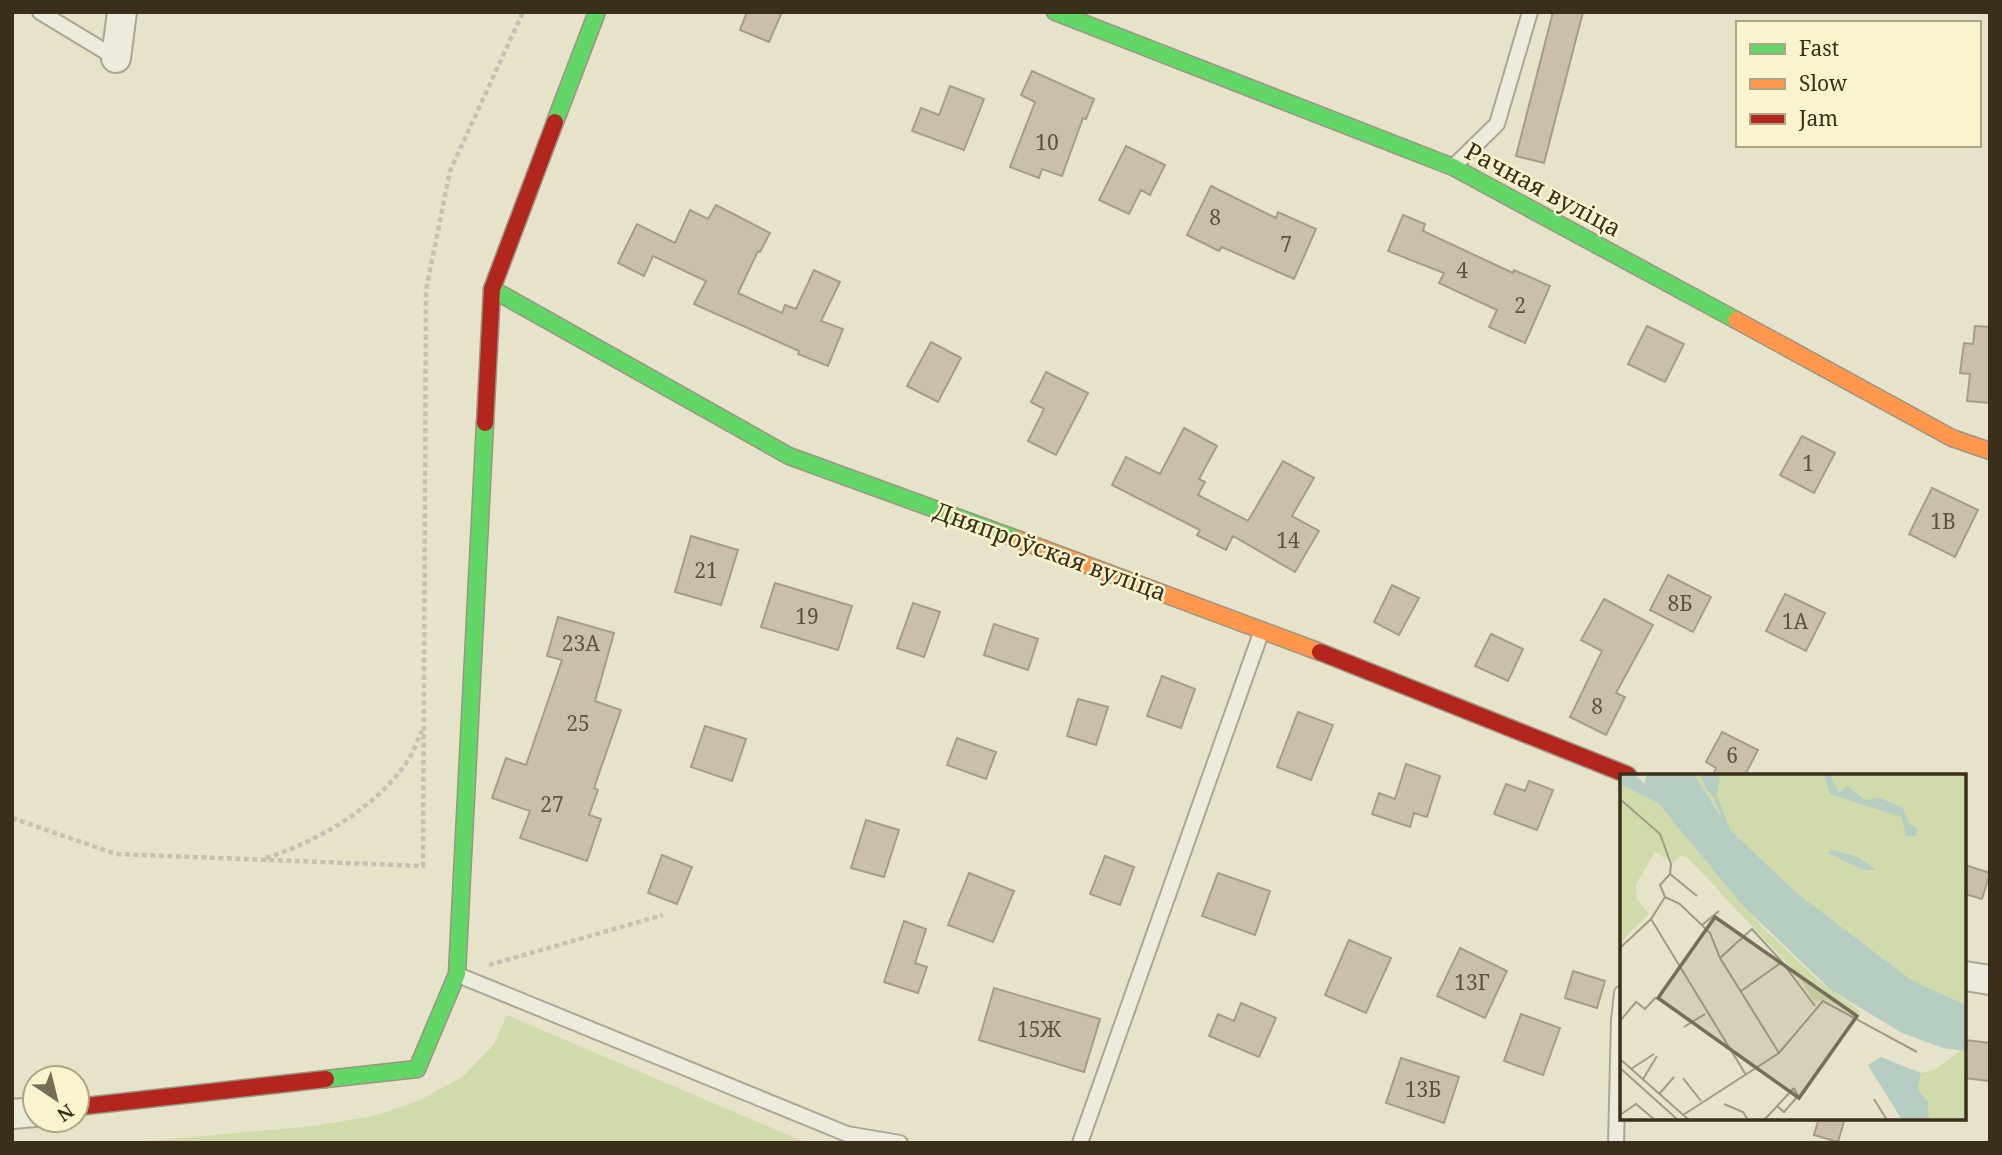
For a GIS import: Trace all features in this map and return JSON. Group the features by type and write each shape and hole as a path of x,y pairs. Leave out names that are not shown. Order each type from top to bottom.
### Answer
{"street":[{"path":"116,58 122,12"},
{"path":"91,1105 417,1069 457,974 492,289 597,12"},
{"name":"Рачная вуліца","path":"1055,12 1453,167 1952,439 1990,451"},
{"name":"Дняпроўская вуліца","path":"492,289 789,456 1262,629 1625,774"},
{"path":"1967,976 1990,980"}],"lane":[{"path":"40,12 116,58"},
{"path":"1453,167 1497,124 1530,12"},
{"path":"1080,1143 1262,629"},
{"path":"457,974 847,1135 900,1143"},
{"path":"1616,1143 1620,1011"}],"path":[{"path":"12,818 116,853 423,866 426,290 450,171 523,12"},
{"path":"262,859 297,848 366,804 388,786 407,762 424,727"},
{"path":"457,974 663,915"}],"green space":[{"path":"507,1015 807,1143 127,1143 313,1126 374,1116 418,1101 464,1076 494,1044"}],"building":[{"path":"747,12 782,12 769,42 740,30"},
{"path":"1553,12 1583,12 1544,163 1516,156"},
{"path":"1032,71 1094,99 1086,119 1083,118 1062,176 1042,169 1039,178 1010,167 1035,102 1021,95"},
{"path":"950,86 984,99 964,150 912,131 921,108 939,115"},
{"path":"1126,146 1165,165 1150,195 1141,190 1129,214 1099,200"},
{"path":"1211,186 1276,218 1278,212 1316,229 1294,279 1222,247 1219,251 1187,235"},
{"path":"716,205 770,233 760,252 758,251 738,293 782,313 785,305 796,309 814,270 840,282 821,321 843,329 828,366 694,304 706,281 653,256 644,276 618,263 637,224 675,243 690,210 708,219"},
{"path":"1403,215 1425,224 1423,231 1513,273 1514,270 1550,286 1525,343 1489,327 1497,310 1439,283 1444,273 1388,251"},
{"path":"1647,326 1684,344 1665,382 1628,364"},
{"path":"1975,326 1990,327 1990,403 1967,401 1970,374 1960,373 1964,343 1973,344"},
{"path":"931,342 961,358 938,402 907,386"},
{"path":"1046,372 1088,393 1056,455 1028,441 1044,409 1031,402"},
{"path":"1184,428 1217,446 1199,479 1205,482 1198,495 1248,521 1283,461 1314,478 1292,516 1319,531 1295,572 1233,536 1226,550 1197,535 1200,530 1112,485 1126,457 1160,474"},
{"path":"1802,436 1835,453 1814,493 1780,475"},
{"path":"1932,488 1978,510 1955,557 1909,534"},
{"path":"691,536 738,550 721,605 675,592"},
{"path":"1668,575 1711,597 1693,632 1650,610"},
{"path":"775,583 852,606 838,650 761,627"},
{"path":"1392,585 1419,598 1399,635 1374,622"},
{"path":"1785,594 1825,613 1806,651 1766,631"},
{"path":"1604,599 1653,625 1616,693 1625,697 1606,735 1570,717 1602,651 1581,640"},
{"path":"913,603 940,612 924,657 897,648"},
{"path":"558,617 614,633 595,701 621,710 594,788 598,790 589,815 601,819 587,861 520,838 530,811 492,798 506,758 526,765 562,660 547,656"},
{"path":"994,624 1038,639 1028,670 984,655"},
{"path":"1491,634 1523,649 1508,681 1475,666"},
{"path":"1162,676 1195,689 1181,728 1147,716"},
{"path":"1078,699 1108,707 1096,745 1067,736"},
{"path":"1298,712 1333,725 1311,780 1277,767"},
{"path":"705,726 746,739 732,781 691,767"},
{"path":"1722,732 1758,750 1746,774 1713,774 1716,768 1706,762"},
{"path":"957,738 996,752 986,779 947,765"},
{"path":"1406,764 1440,776 1427,817 1414,813 1410,827 1372,814 1379,793 1395,799"},
{"path":"1529,781 1553,790 1537,830 1494,814 1506,784 1525,791"},
{"path":"866,820 899,830 884,877 851,868"},
{"path":"662,855 692,867 677,904 648,893"},
{"path":"1105,856 1134,867 1120,905 1090,894"},
{"path":"1967,866 1990,873 1982,899 1967,895"},
{"path":"969,873 1014,891 993,942 948,925"},
{"path":"1218,873 1270,891 1255,935 1202,916"},
{"path":"904,921 926,929 915,963 927,967 918,993 884,982"},
{"path":"1349,940 1391,958 1366,1013 1325,995"},
{"path":"1460,948 1507,971 1485,1018 1437,996"},
{"path":"1573,971 1605,981 1597,1008 1565,998"},
{"path":"994,988 1100,1019 1084,1072 979,1040"},
{"path":"1241,1003 1276,1018 1259,1057 1209,1036 1218,1014 1234,1021"},
{"path":"1521,1014 1560,1028 1543,1075 1504,1061"},
{"path":"1967,1040 1990,1043 1990,1081 1967,1078"},
{"path":"1401,1058 1459,1077 1444,1123 1386,1103"},
{"path":"1818,1120 1844,1120 1838,1142 1814,1135"}],"traffic: fast":[{"path":"555,122 597,12"},
{"path":"1055,12 1453,167 1736,320"},
{"path":"492,289 789,456 1017,539"},
{"path":"326,1079 417,1069 457,974 485,423"}],"traffic: slow":[{"path":"1736,320 1952,438 1990,451"},
{"path":"1017,539 1320,652"}],"traffic: jam":[{"path":"485,423 492,289 555,122"},
{"path":"1320,652 1625,774"},
{"path":"91,1105 326,1079"}]}
